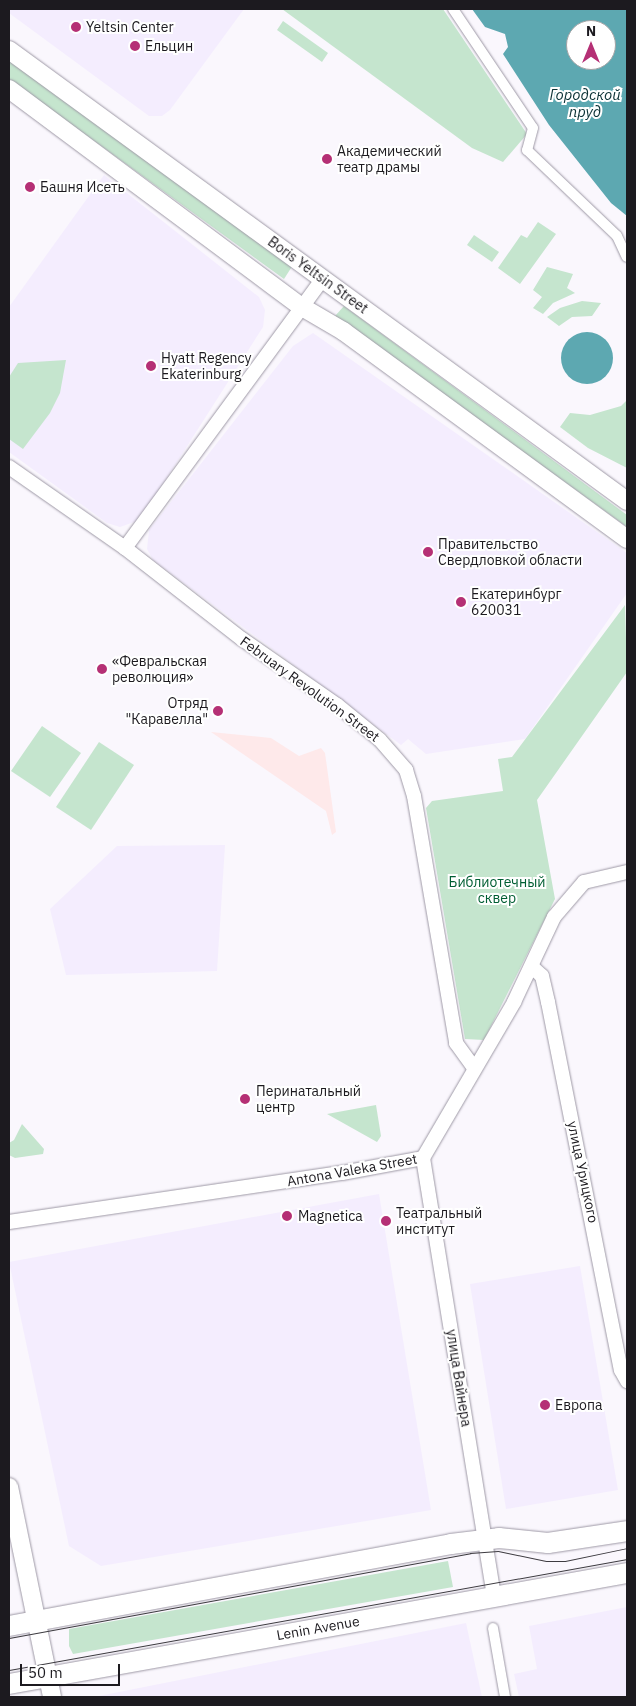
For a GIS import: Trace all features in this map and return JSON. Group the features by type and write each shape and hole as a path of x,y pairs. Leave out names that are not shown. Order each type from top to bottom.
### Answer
{"main road":[{"path":"9,1626 483,1539 548,1543 627,1531"},
{"name":"Lenin Avenue","path":"9,1684 627,1573"}],"street":[{"path":"453,9 533,128 527,150 617,236 627,257"},
{"name":"Boris Yeltsin Street","path":"9,50 627,501"},
{"path":"9,89 302,307 343,330 627,539"},
{"path":"125,548 323,278"},
{"name":"February Revolution Street","path":"9,467 125,548 242,639 337,705 380,740 406,770 414,796 456,1043 474,1068"},
{"name":"Antona Valeka Street","path":"9,1222 342,1173 423,1158 532,967 554,917 584,882 627,872"},
{"name":"улица Урицкого","path":"532,967 542,976 546,993 621,1370 627,1381"},
{"name":"улица Вайнера","path":"423,1158 494,1598"},
{"path":"9,1487 52,1697"},
{"path":"493,1628 506,1697"}],"shaded area":[{"path":"9,9 244,9 170,110 162,116 149,116 9,13"},
{"path":"104,175 259,297 265,310 263,327 140,520 120,527 107,523 9,452 9,307"},
{"path":"313,333 627,553 627,593 525,739 426,754 408,739 401,745 153,560 147,549 149,530 293,346"},
{"path":"211,732 271,738 299,756 321,748 325,753 336,832 332,835 326,811"},
{"path":"225,845 217,971 66,975 50,909 117,846"},
{"path":"379,1194 431,1510 101,1566 69,1546 9,1262"},
{"name":"Европа","path":"580,1266 618,1490 506,1509 470,1284"},
{"path":"627,1607 627,1697 519,1697 514,1674 537,1669 529,1626"},
{"path":"466,1623 482,1697 94,1697"}],"green space":[{"path":"282,9 443,9 527,134 503,162 472,148"},
{"path":"283,21 328,53 322,62 277,30"},
{"path":"9,59 293,265 284,279 9,79"},
{"path":"538,222 556,234 520,284 498,268 521,235 527,238"},
{"path":"474,235 499,252 492,262 467,245"},
{"path":"547,267 573,274 567,288 575,293 553,303 543,314 533,308 542,297 533,290"},
{"path":"582,301 601,303 592,316 572,317 559,326 547,317 560,308"},
{"path":"344,306 627,515 627,527 335,316"},
{"path":"66,360 60,393 50,413 23,449 9,439 9,377 18,363"},
{"path":"627,400 627,468 588,448 560,427 570,413 590,415 621,406"},
{"name":"Библиотечный сквер","path":"625,605 627,672 537,800 555,899 484,1040 465,1039 426,808 432,801 503,791 498,759 512,757"},
{"path":"42,726 81,753 50,797 11,771"},
{"path":"99,742 134,765 91,830 56,807"},
{"path":"376,1105 381,1136 377,1142 327,1114"},
{"path":"22,1124 44,1149 43,1154 15,1158 9,1155 9,1143 14,1140"},
{"path":"448,1561 453,1587 73,1654 69,1646 69,1629"}],"water":[{"name":"Городской пруд","path":"472,9 627,9 627,216 611,203 549,125 503,54 508,47 505,34 485,27"},
{"path":"582,332 592,332 606,339 613,353 613,363 606,377 592,384 582,384 572,380 565,373 561,363 561,353 565,343 572,336"}],"tram line":[{"path":"9,1638 470,1553 498,1551 546,1561 565,1561 627,1548"},
{"path":"9,1670 627,1559"}],"place":[{"name":"Yeltsin Center","path":"76,27"},
{"name":"Ельцин","path":"135,46"},
{"name":"Академический театр драмы","path":"327,159"},
{"name":"Башня Исеть","path":"30,187"},
{"name":"Hyatt Regency Ekaterinburg","path":"151,366"},
{"name":"Правительство Свердловкой области","path":"428,552"},
{"name":"Екатеринбург 620031","path":"461,602"},
{"name":"«Февральская революция»","path":"102,669"},
{"name":"Отряд \"Каравелла\"","path":"218,711"},
{"name":"Перинатальный центр","path":"245,1099"},
{"name":"Magnetica","path":"287,1216"},
{"name":"Театральный институт","path":"386,1221"},
{"name":"Европа","path":"545,1405"}]}
